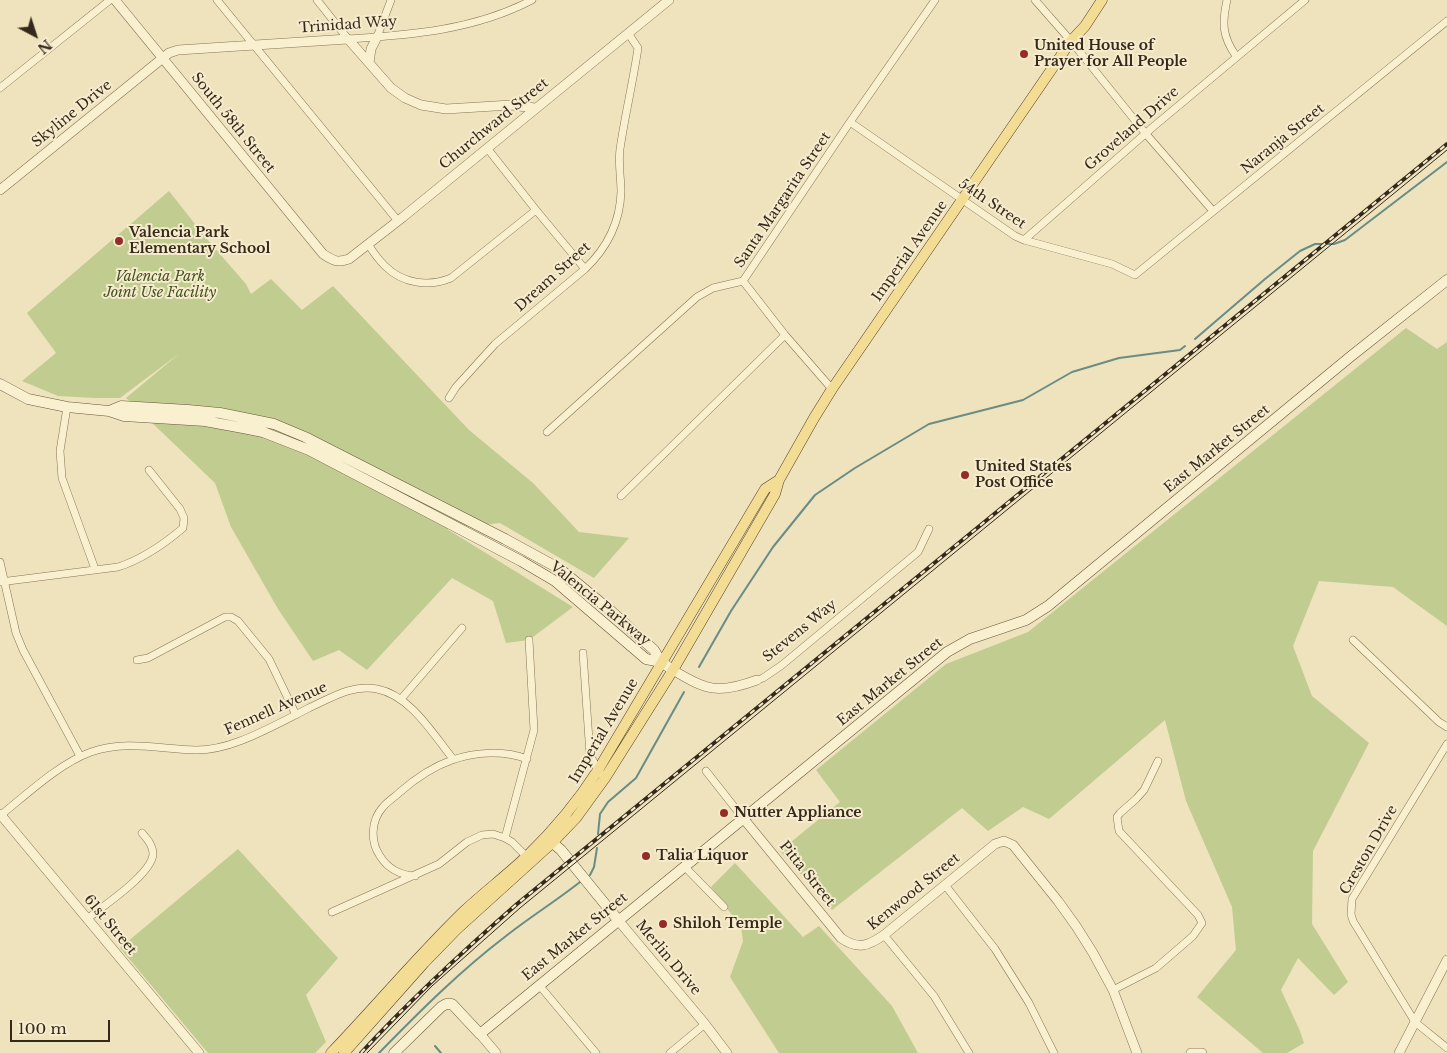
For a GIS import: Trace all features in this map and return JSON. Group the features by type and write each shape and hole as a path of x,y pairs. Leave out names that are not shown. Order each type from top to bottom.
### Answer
{"main road":[{"name":"Imperial Avenue","path":"1071,41 1079,22 1094,0"},
{"name":"Imperial Avenue","path":"601,774 673,670 775,494 778,480 832,389 1071,41 1085,26 1102,0"},
{"name":"East Market Street","path":"480,1034 947,652 970,639 1026,620 1048,606 1447,280"},
{"name":"Valencia Parkway","path":"0,384 28,399 67,407 110,411 121,406 188,410 220,413 274,424 506,539 560,569 654,650 661,662"},
{"name":"Imperial Avenue","path":"331,1053 345,1050 457,929 549,840 576,818 661,662 765,489 778,480"},
{"name":"Stevens Way","path":"661,662 673,670"},
{"name":"Merlin Drive","path":"549,840 561,850 618,920"},
{"path":"394,1053 446,1004 452,1004 480,1034"}],"street":[{"path":"0,88 110,0"},
{"name":"South 58th Street","path":"115,0 323,254 333,261"},
{"path":"217,0 398,221"},
{"path":"317,0 384,82 413,102 429,107 446,109 511,105 535,108"},
{"path":"369,63 371,49 391,0"},
{"name":"Trinidad Way","path":"162,58 178,50 439,31 469,24 532,0"},
{"name":"Churchward Street","path":"333,261 349,259 398,221 669,0"},
{"name":"Santa Margarita Street","path":"547,432 697,297 713,288 743,281 935,0"},
{"path":"1035,0 1071,41 1146,134 1213,211"},
{"path":"1227,0 1223,29 1230,48 1236,56"},
{"name":"Groveland Drive","path":"1024,240 1236,56 1305,0"},
{"name":"Naranja Street","path":"1135,275 1447,21"},
{"name":"Dream Street","path":"449,398 456,387 494,344 597,257 613,230 621,192 619,152 638,48 628,33"},
{"name":"Skyline Drive","path":"0,190 162,58"},
{"name":"54th Street","path":"850,122 1015,236 1112,264 1135,275"},
{"path":"487,148 585,269"},
{"path":"368,244 385,266 396,275 416,282 438,282 452,278 536,210"},
{"path":"743,281 785,335 832,389"},
{"path":"621,496 785,335"},
{"path":"67,407 60,450 62,478 95,569"},
{"path":"2,582 118,567 133,563 147,556 171,538 182,528 184,518 180,509 149,470"},
{"name":"Stevens Way","path":"673,670 705,687 727,689 763,678 782,665 918,552 929,528"},
{"path":"0,562 2,582 16,633 23,650 80,756"},
{"path":"136,660 148,658 225,617 231,617 238,620 269,659 296,715"},
{"path":"453,759 414,710 401,698 462,628"},
{"path":"504,838 534,730 529,640"},
{"path":"1352,640 1439,722 1447,727"},
{"path":"583,653 590,755 601,774"},
{"name":"Fennell Avenue","path":"0,814 63,766 80,756 100,749 134,745 198,750 220,747 240,741 347,691 371,688 387,691 401,698"},
{"name":"Creston Drive","path":"1447,744 1352,899 1351,914 1353,921 1415,1022 1447,1048"},
{"path":"415,876 398,872 384,861 375,846 373,834 375,822 384,806 415,779 430,769 453,759 495,753 527,759"},
{"path":"1137,1053 1113,990 1156,968 1193,936 1202,924 1198,916 1119,831 1117,818 1144,790 1158,761"},
{"name":"Pitta Street","path":"706,771 841,938 851,944"},
{"name":"61st Street","path":"0,814 199,1053"},
{"path":"87,919 136,880 148,867 152,859 153,850 142,833"},
{"path":"332,912 439,864 477,836 493,834 504,838 529,859"},
{"name":"Kenwood Street","path":"851,944 859,946 873,943 989,849 1001,842 1010,843 1016,847 1076,926 1113,990"},
{"path":"684,866 724,908"},
{"path":"945,885 995,949 1030,1003 1054,1053"},
{"name":"Merlin Drive","path":"618,920 727,1053"},
{"path":"884,935 934,996 969,1053"},
{"path":"1399,1053 1447,960"},
{"path":"539,985 596,1053"},
{"path":"670,1053 705,1024"},
{"path":"480,1034 496,1053"},
{"path":"1191,1053 1202,1053"}],"green space":[{"name":"Valencia Park Joint Use Facility","path":"169,191 246,284 251,294 271,279 302,310 333,286 469,430 533,483 579,532 629,538 594,578 500,523 447,529 573,607 529,640 506,643 493,601 452,578 367,670 339,650 313,661 278,609 231,527 215,483 126,398 180,353 120,398 58,396 22,381 56,353 27,313"},
{"path":"1406,328 1437,349 1447,342 1447,626 1393,587 1319,581 1293,646 1312,696 1369,743 1313,851 1312,924 1348,982 1334,995 1298,958 1281,990 1304,1043 1287,1053 1263,1053 1197,997 1236,950 1232,907 1186,801 1165,720 1049,819 1023,807 988,831 962,808 832,910 780,851 840,802 816,770 946,664 1028,632"},
{"path":"238,849 338,958 306,995 326,1042 315,1053 208,1053 120,948"},
{"path":"735,863 803,937 819,926 892,1006 918,1053 779,1053 730,977 743,941 741,927 711,887"}],"waterway":[{"path":"1195,339 1300,251 1315,244 1334,244 1345,240 1447,162"},
{"path":"699,667 731,611 773,547 815,495 855,468 929,424 1023,400 1072,372 1119,358 1180,350 1185,346"},
{"path":"598,834 600,814 608,802 636,778 684,692"},
{"path":"590,875 594,867 597,848"},
{"path":"379,1053 472,963 580,882"},
{"path":"435,1046 441,1053"}],"tram line":[{"path":"367,1053 432,986 520,908 1447,150"}],"railway":[{"path":"361,1053 398,1014 517,904 1447,144"}],"place":[{"name":"United House of Prayer for All People","path":"1024,54"},
{"name":"Valencia Park Elementary School","path":"119,241"},
{"name":"United States Post Office","path":"965,475"},
{"name":"Nutter Appliance","path":"724,813"},
{"name":"Talia Liquor","path":"646,856"},
{"name":"Shiloh Temple","path":"663,924"}]}
